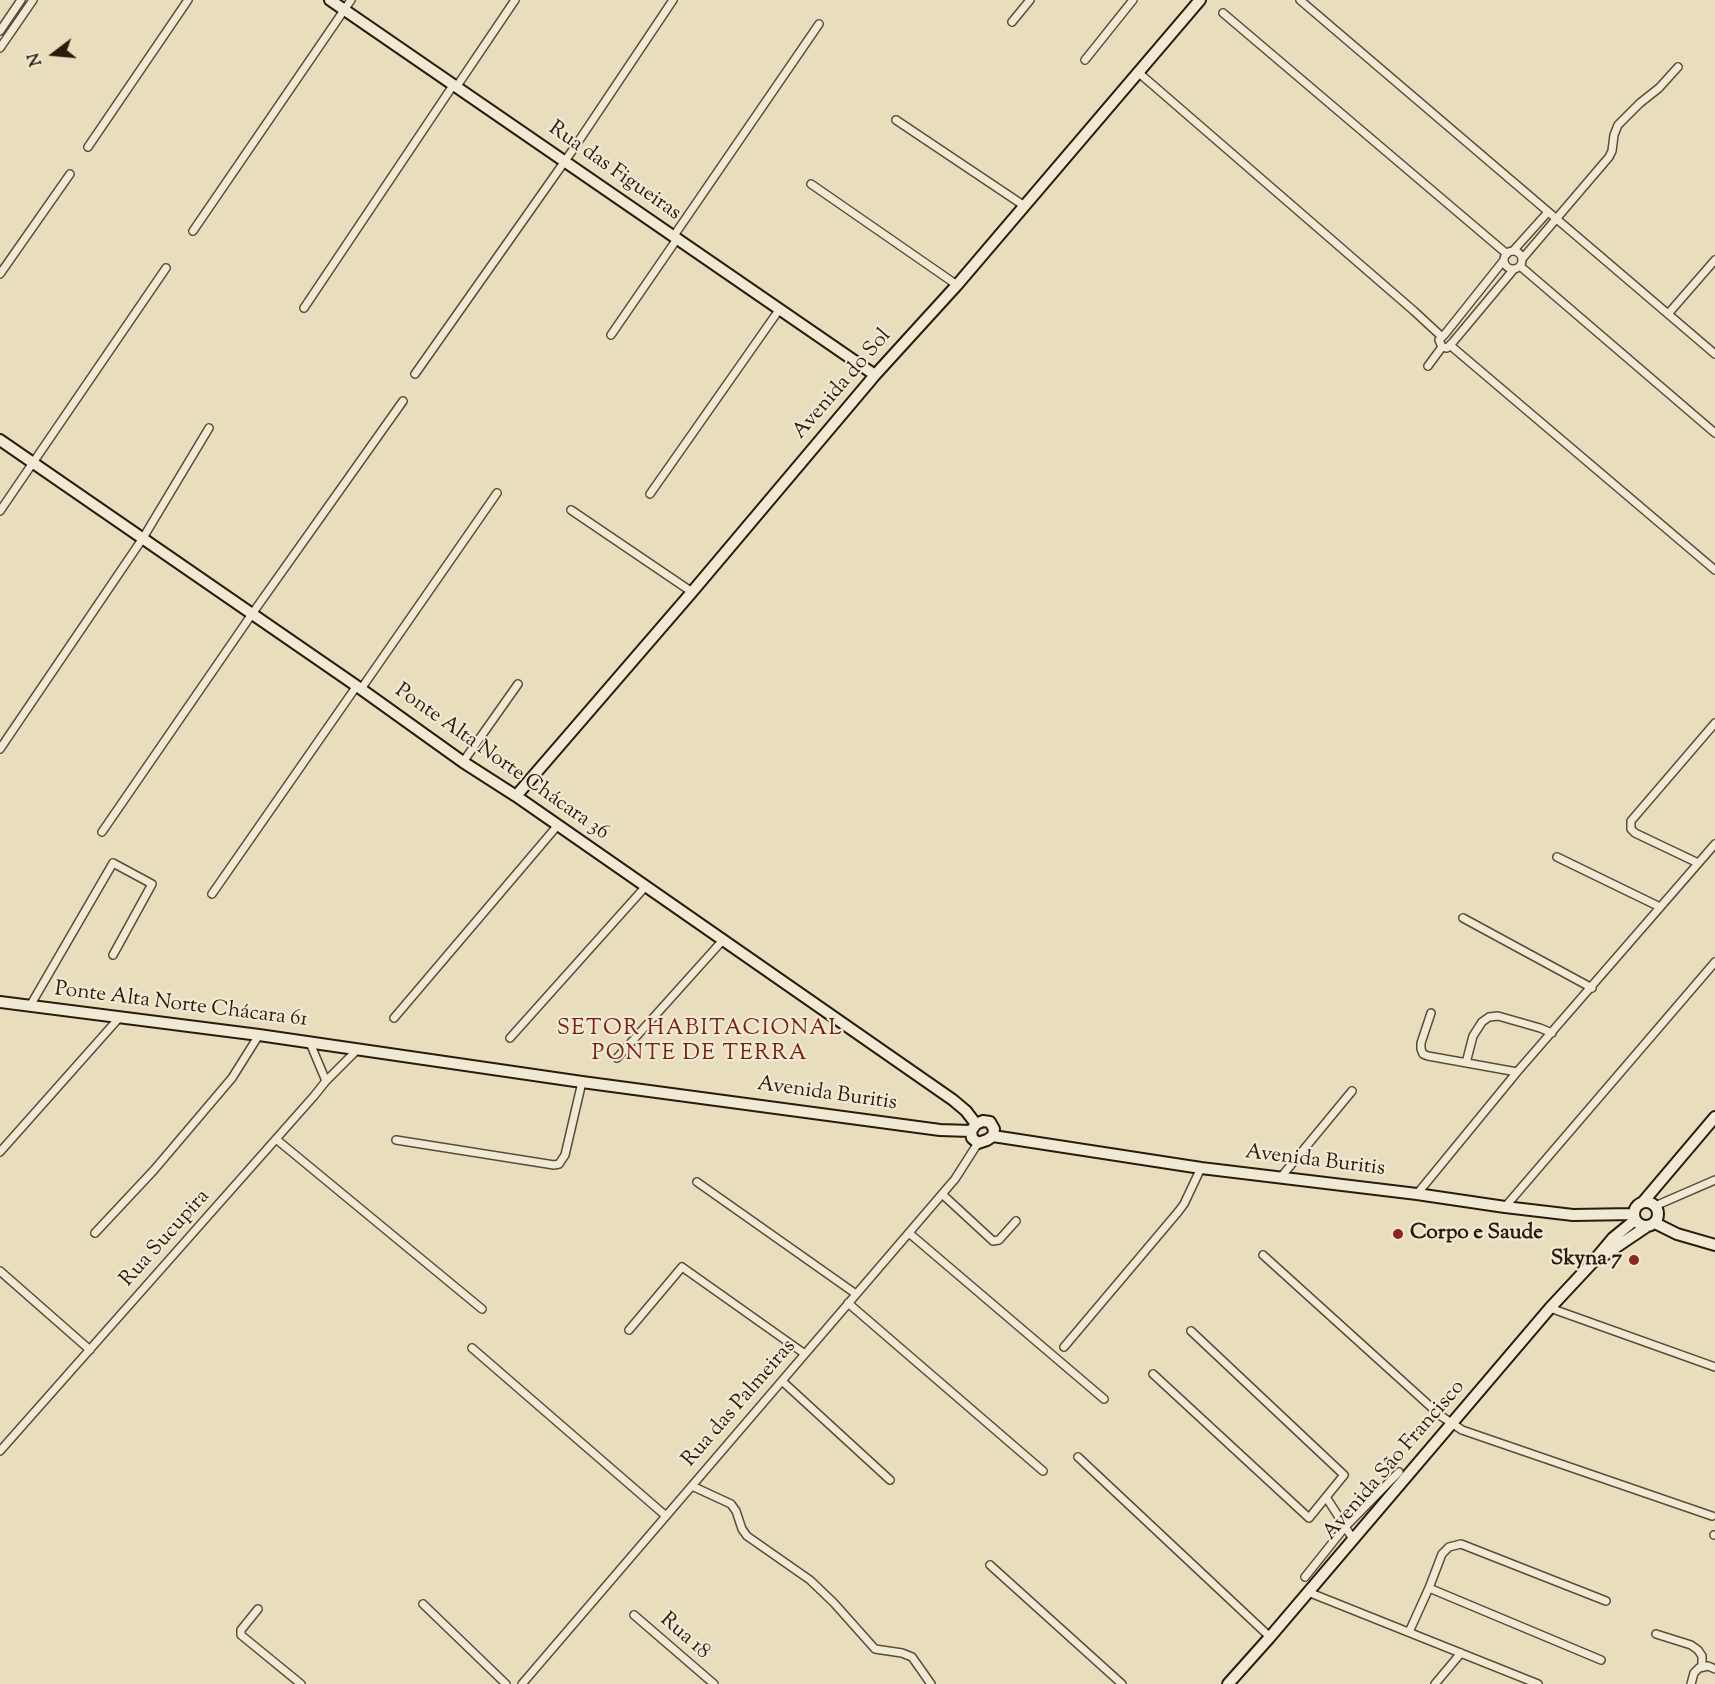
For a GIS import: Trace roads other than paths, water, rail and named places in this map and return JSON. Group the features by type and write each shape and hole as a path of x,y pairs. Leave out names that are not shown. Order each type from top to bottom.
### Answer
{"street":[{"path":"0,31 21,0"},
{"path":"0,48 33,0"},
{"path":"88,147 188,0"},
{"name":"Rua das Figueiras","path":"330,0 348,5 455,85 564,162 875,375"},
{"path":"303,308 515,0"},
{"path":"416,374 564,162 673,0"},
{"path":"1012,22 1030,0"},
{"path":"1085,60 1133,0"},
{"name":"Avenida do Sol","path":"516,796 875,375 957,285 1200,0"},
{"path":"1300,0 1715,354"},
{"path":"193,231 348,5"},
{"path":"1223,13 1508,255"},
{"path":"611,335 819,24"},
{"path":"1428,366 1519,265 1609,157 1618,125 1659,88 1678,67"},
{"path":"1138,73 1414,311 1443,335 1449,335 1449,345"},
{"path":"896,120 1023,205"},
{"path":"0,274 70,174"},
{"path":"811,184 957,285"},
{"path":"1548,212 1508,255 1439,340 1449,345 1715,570"},
{"path":"1529,233 1538,240"},
{"path":"1508,255 1519,253 1519,265 1715,433"},
{"path":"1508,255 1507,267 1519,265"},
{"path":"1668,314 1715,260"},
{"path":"0,511 166,268"},
{"path":"650,494 779,310"},
{"path":"102,832 252,614 403,401"},
{"path":"0,749 143,538 209,428"},
{"name":"Ponte Alta Norte Chácara 36","path":"0,440 953,1100 966,1111 973,1127"},
{"path":"212,894 497,493"},
{"path":"571,510 692,592"},
{"path":"463,762 518,684"},
{"path":"1698,863 1635,832 1631,821 1715,723"},
{"path":"394,1018 558,825"},
{"path":"1417,1194 1517,1072 1715,844"},
{"path":"1557,857 1660,907"},
{"path":"30,1006 113,863 152,884 113,955"},
{"path":"510,1038 646,886"},
{"path":"1463,918 1592,988"},
{"path":"617,1058 723,940"},
{"path":"1505,1207 1715,963"},
{"name":"Ponte Alta Norte Chácara 61","path":"0,1002 259,1035 357,1050"},
{"path":"1431,1013 1421,1043 1424,1054 1517,1072"},
{"path":"1466,1063 1473,1036 1482,1022 1490,1017 1498,1016 1552,1033"},
{"path":"0,1152 119,1018"},
{"path":"95,1233 154,1170 232,1078 259,1035"},
{"path":"310,1043 326,1081"},
{"name":"Avenida Buritis","path":"357,1050 940,1130 973,1127"},
{"name":"Rua Sucupira","path":"0,1450 326,1081 357,1050"},
{"path":"396,1140 559,1164 565,1155 582,1082"},
{"path":"1281,1177 1352,1091"},
{"path":"1715,1117 1643,1202 1636,1207 1634,1217 1640,1225 1650,1225 1715,1245"},
{"path":"983,1121 990,1122 994,1129 993,1136 978,1143 972,1138 973,1127 983,1121"},
{"name":"Avenida Buritis","path":"993,1136 1201,1168 1505,1207 1573,1215 1634,1217"},
{"path":"276,1139 482,1309"},
{"name":"Rua das Palmeiras","path":"522,1684 955,1179 978,1143"},
{"path":"1064,1347 1178,1212 1201,1168"},
{"path":"1655,1206 1715,1180"},
{"path":"697,1182 856,1294"},
{"path":"942,1194 993,1241 999,1240 1016,1221"},
{"path":"1643,1202 1655,1206 1658,1214 1650,1225"},
{"name":"Avenida São Francisco","path":"1228,1684 1550,1308 1634,1217"},
{"name":"Avenida São Francisco","path":"1592,1263 1650,1225"},
{"path":"909,1233 1104,1400"},
{"path":"1263,1255 1452,1424 1462,1430 1712,1516"},
{"path":"629,1330 682,1267 805,1354"},
{"path":"0,1271 90,1350"},
{"path":"848,1303 1042,1471"},
{"path":"1550,1308 1715,1367"},
{"path":"1153,1374 1309,1518 1344,1475 1191,1331"},
{"path":"472,1348 666,1516"},
{"path":"782,1381 890,1480"},
{"path":"1078,1457 1270,1637"},
{"path":"1305,1576 1345,1527 1399,1472"},
{"path":"692,1486 731,1504 750,1539 810,1580 834,1603 875,1650 906,1654 912,1657 931,1684"},
{"path":"1326,1497 1353,1539"},
{"path":"1409,1632 1442,1554 1446,1549 1461,1544 1606,1601"},
{"path":"990,1565 1122,1684"},
{"path":"1429,1588 1601,1660"},
{"path":"1308,1592 1538,1684"},
{"path":"423,1604 506,1684"},
{"path":"258,1609 241,1630 241,1635 301,1684"},
{"name":"Rua 18","path":"634,1615 714,1684"},
{"path":"1656,1634 1691,1645 1698,1650 1702,1666"},
{"path":"1435,1684 1461,1653"},
{"path":"1690,1684 1694,1672 1702,1666 1715,1669"}],"place":[{"name":"Corpo e Saude","path":"1398,1234"},
{"name":"Skyna 7","path":"1634,1260"}],"district":[{"name":"SETOR HABITACIONAL PONTE DE TERRA","path":"700,1042"}]}
